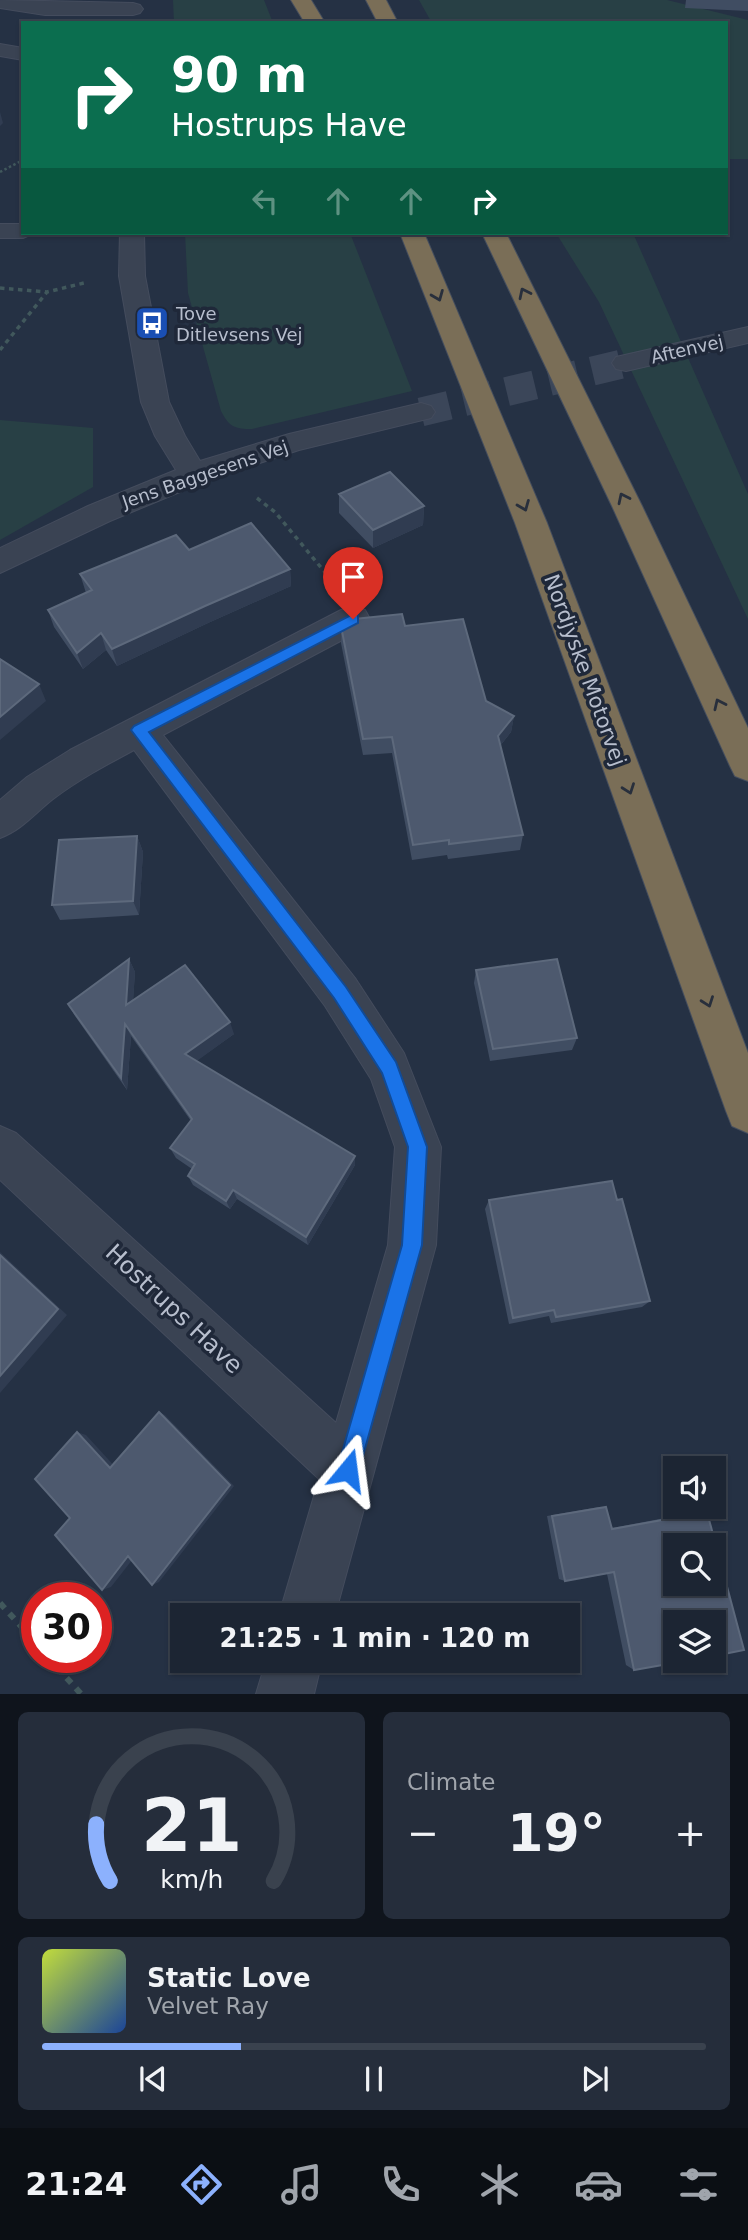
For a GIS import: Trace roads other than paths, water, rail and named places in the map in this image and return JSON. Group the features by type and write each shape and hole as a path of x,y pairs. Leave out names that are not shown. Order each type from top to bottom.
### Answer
{"highway":[{"path":"301,0 316,21"},
{"path":"309,0 316,21"},
{"path":"376,0 387,21"},
{"name":"Nordjyske Motorvej","path":"413,235 531,523 748,1111"},
{"path":"495,235 627,506 748,766"}],"street":[{"path":"0,2 45,9 133,10"},
{"path":"0,50 21,54"},
{"path":"0,231 21,231"},
{"path":"132,235 132,276 155,402 170,436 193,474"},
{"name":"Aftenvej","path":"626,363 748,335"},
{"name":"Jens Baggesens Vej","path":"0,562 117,504 193,474 273,448 421,412"},
{"path":"0,822 40,788 83,760 353,619"},
{"path":"139,730 340,992 389,1068 418,1147 412,1245 310,1603"},
{"name":"Hostrups Have","path":"0,1149 348,1470"},
{"path":"285,1694 291,1673"}],"tunnel":[{"path":"421,412 626,363"}],"place":[{"name":"Tove Ditlevsens Vej","path":"152,323"}]}
